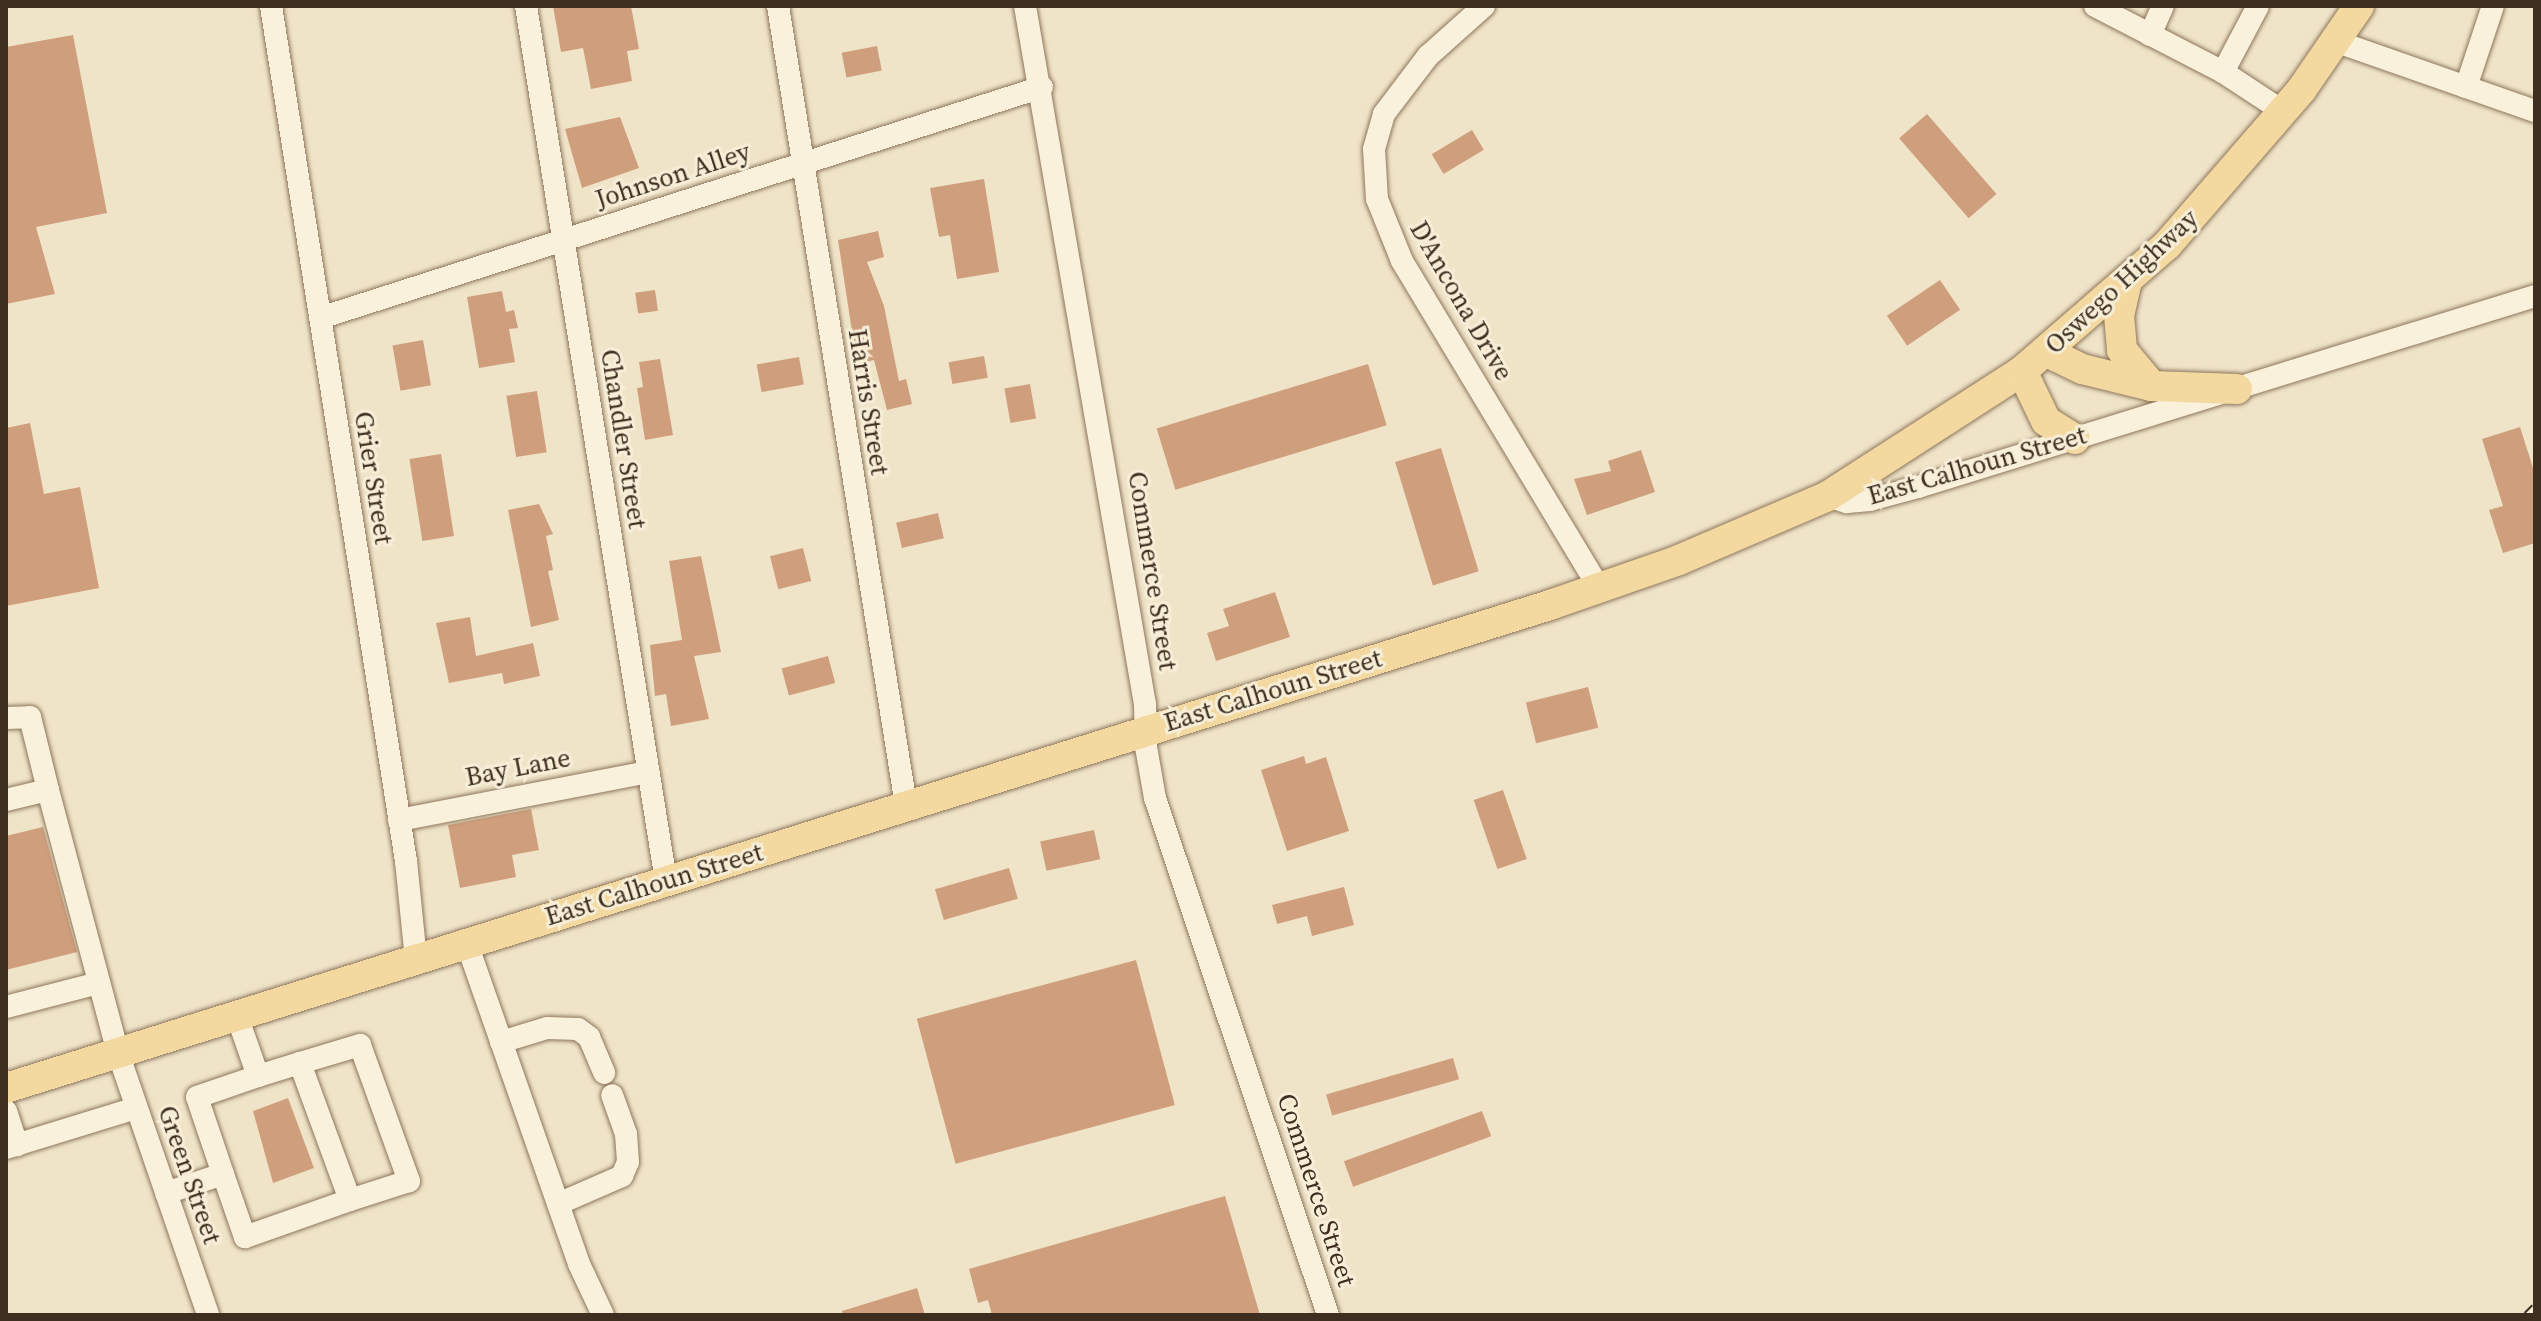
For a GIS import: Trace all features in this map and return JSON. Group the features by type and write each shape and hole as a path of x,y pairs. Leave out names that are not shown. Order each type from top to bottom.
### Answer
{"main road":[{"name":"Oswego Highway","path":"1828,496 2022,371 2127,281 2194,216 2284,112 2359,6"},
{"path":"2127,281 2119,315 2122,350 2152,386"},
{"path":"2047,352 2082,369 2152,386 2237,389"},
{"path":"2022,371 2046,421 2075,439"},
{"name":"East Calhoun Street","path":"6,1088 1599,588 1679,560 1828,496"}],"street":[{"name":"Grier Street","path":"271,6 399,820 416,960"},
{"name":"Chandler Street","path":"526,6 666,881"},
{"name":"Harris Street","path":"778,6 906,805"},
{"name":"Commerce Street","path":"1025,6 1042,87 1145,704 1145,731 1155,798 1328,1315"},
{"name":"D'Ancona Drive","path":"1484,6 1428,56 1384,114 1374,149 1377,199 1402,261 1599,588"},
{"path":"2095,6 2223,72 2284,112"},
{"path":"2150,35 2163,6"},
{"path":"2223,72 2258,6"},
{"path":"2466,87 2493,6"},
{"path":"2335,41 2535,111"},
{"name":"Johnson Alley","path":"320,318 1042,87"},
{"name":"East Calhoun Street","path":"1828,496 1847,502 1870,500 2535,296"},
{"name":"Green Street","path":"6,718 30,717 118,1053 208,1315"},
{"name":"Bay Lane","path":"399,820 648,772"},
{"path":"6,800 48,790"},
{"path":"467,944 558,1204 603,1315"},
{"path":"6,1007 99,983"},
{"path":"237,1016 258,1076"},
{"path":"501,1042 547,1028 578,1029 589,1037 604,1073"},
{"path":"360,1045 409,1181 245,1237 197,1097 300,1063 360,1045"},
{"path":"300,1063 350,1200"},
{"path":"558,1204 622,1176 628,1162 626,1134 612,1095"},
{"path":"6,1111 12,1146 136,1108"},
{"path":"166,1193 223,1174"}],"building":[{"path":"553,6 631,6 639,49 627,51 632,81 591,89 583,48 561,52"},
{"path":"73,35 107,213 36,227 55,294 6,304 6,47"},
{"path":"877,46 882,71 846,77 842,53"},
{"path":"1927,114 1997,194 1969,218 1899,138"},
{"path":"620,117 639,168 582,188 565,129"},
{"path":"1472,130 1484,150 1444,174 1432,154"},
{"path":"984,179 999,272 957,279 950,235 939,237 930,188"},
{"path":"878,231 884,257 867,262 884,306 899,381 906,379 912,404 887,410 874,360 857,364 838,240"},
{"path":"1940,280 1960,310 1907,346 1887,316"},
{"path":"655,290 658,311 638,314 635,293"},
{"path":"502,291 506,312 514,310 518,328 509,329 515,362 479,368 467,297"},
{"path":"423,340 431,385 400,391 392,345"},
{"path":"984,356 988,378 952,384 949,362"},
{"path":"799,357 804,385 762,392 757,364"},
{"path":"660,359 673,435 645,440 637,388 643,387 639,362"},
{"path":"1368,364 1387,425 1175,490 1157,429"},
{"path":"1030,384 1036,418 1010,423 1004,389"},
{"path":"537,391 547,452 516,457 506,396"},
{"path":"30,423 44,494 80,487 99,588 6,606 6,428"},
{"path":"2520,427 2535,474 2535,543 2503,553 2489,510 2503,506 2482,439"},
{"path":"1441,448 1479,571 1433,585 1395,462"},
{"path":"1641,450 1655,492 1587,515 1574,479 1611,471 1608,461"},
{"path":"441,454 454,536 422,541 409,459"},
{"path":"539,504 553,534 546,536 553,570 548,571 559,620 531,627 508,510"},
{"path":"938,513 944,538 902,548 896,523"},
{"path":"803,548 811,581 778,589 770,556"},
{"path":"701,556 721,652 694,656 709,719 671,726 666,694 655,696 650,645 682,640 669,561"},
{"path":"1275,592 1290,637 1216,661 1207,633 1229,626 1223,609"},
{"path":"470,617 476,656 533,643 540,676 504,684 502,673 449,683 436,623"},
{"path":"828,656 835,683 789,695 782,668"},
{"path":"1588,687 1598,728 1536,743 1526,702"},
{"path":"1304,756 1306,764 1326,757 1349,831 1287,851 1261,770"},
{"path":"1503,790 1527,859 1497,869 1474,800"},
{"path":"531,809 539,850 512,855 516,877 460,888 448,825"},
{"path":"43,827 77,952 6,970 6,836"},
{"path":"1094,830 1100,859 1046,871 1040,841"},
{"path":"1009,868 1018,899 944,920 935,889"},
{"path":"1344,887 1354,925 1312,936 1307,916 1277,924 1272,905"},
{"path":"1136,960 1175,1105 956,1164 917,1019"},
{"path":"1453,1058 1459,1079 1332,1116 1326,1094"},
{"path":"288,1098 314,1168 273,1183 253,1111"},
{"path":"1482,1111 1491,1136 1353,1187 1344,1161"},
{"path":"1225,1196 1260,1315 992,1315 988,1300 978,1303 969,1269"},
{"path":"917,1288 925,1315 843,1315 842,1311"}],"railway":[{"path":"2527,1315 2535,1307"}]}
